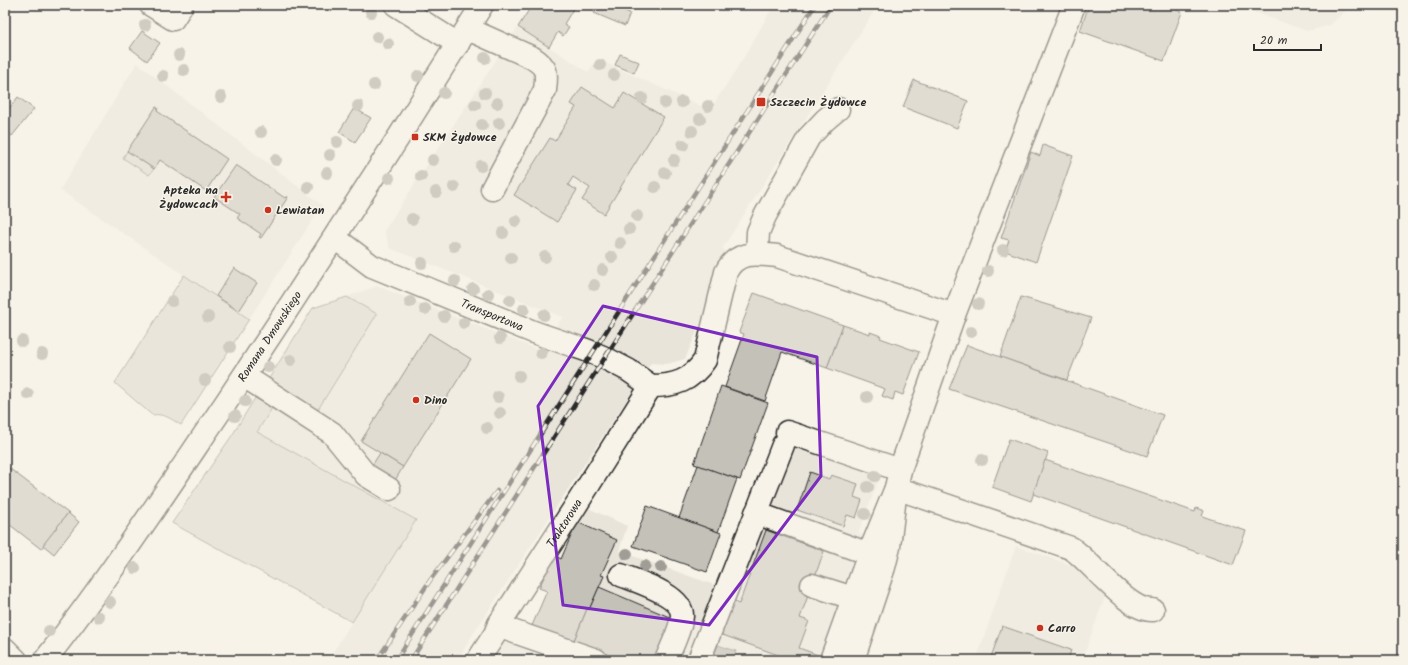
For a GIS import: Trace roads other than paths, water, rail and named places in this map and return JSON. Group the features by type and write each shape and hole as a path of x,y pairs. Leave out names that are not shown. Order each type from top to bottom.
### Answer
{"main road":[{"path":"151,5 172,19 182,5"},
{"path":"396,5 463,36 533,58 543,64 546,75 545,90 492,189"},
{"name":"Romana Dmowskiego","path":"45,660 101,585 244,376 335,238 482,5"},
{"path":"831,660 898,479 954,315 1074,5"},
{"path":"756,254 758,232 809,137 838,109"},
{"name":"Transportowa","path":"335,238 372,266 536,333 605,358 628,370 651,386"},
{"path":"651,386 665,386 679,383 690,377 699,369 704,360 726,272 729,265 744,255 756,254 777,256 954,315"},
{"path":"244,376 332,433 366,475 389,489"},
{"name":"Traktorowa","path":"478,660 499,624 651,386"},
{"path":"699,660 785,438 898,479 1071,548 1082,556 1132,603 1144,609 1153,610"},
{"path":"853,660 884,567 898,479"},
{"path":"756,513 869,554"},
{"path":"621,575 667,595 678,604 681,610 681,621 666,660"},
{"path":"812,585 853,598"},
{"path":"499,624 509,630 596,660"},
{"path":"5,649 16,660"}],"railway":[{"path":"396,660 815,5"},
{"path":"411,660 831,5"},
{"path":"377,660 431,579 497,491"}],"place":[{"name":"Szczecin Żydowce","path":"761,102"},
{"name":"SKM Żydowce","path":"415,137"},
{"name":"Apteka na Żydowcach","path":"226,197"},
{"name":"Lewiatan","path":"268,210"},
{"name":"Dino","path":"416,400"},
{"name":"Carro","path":"1040,628"}]}
